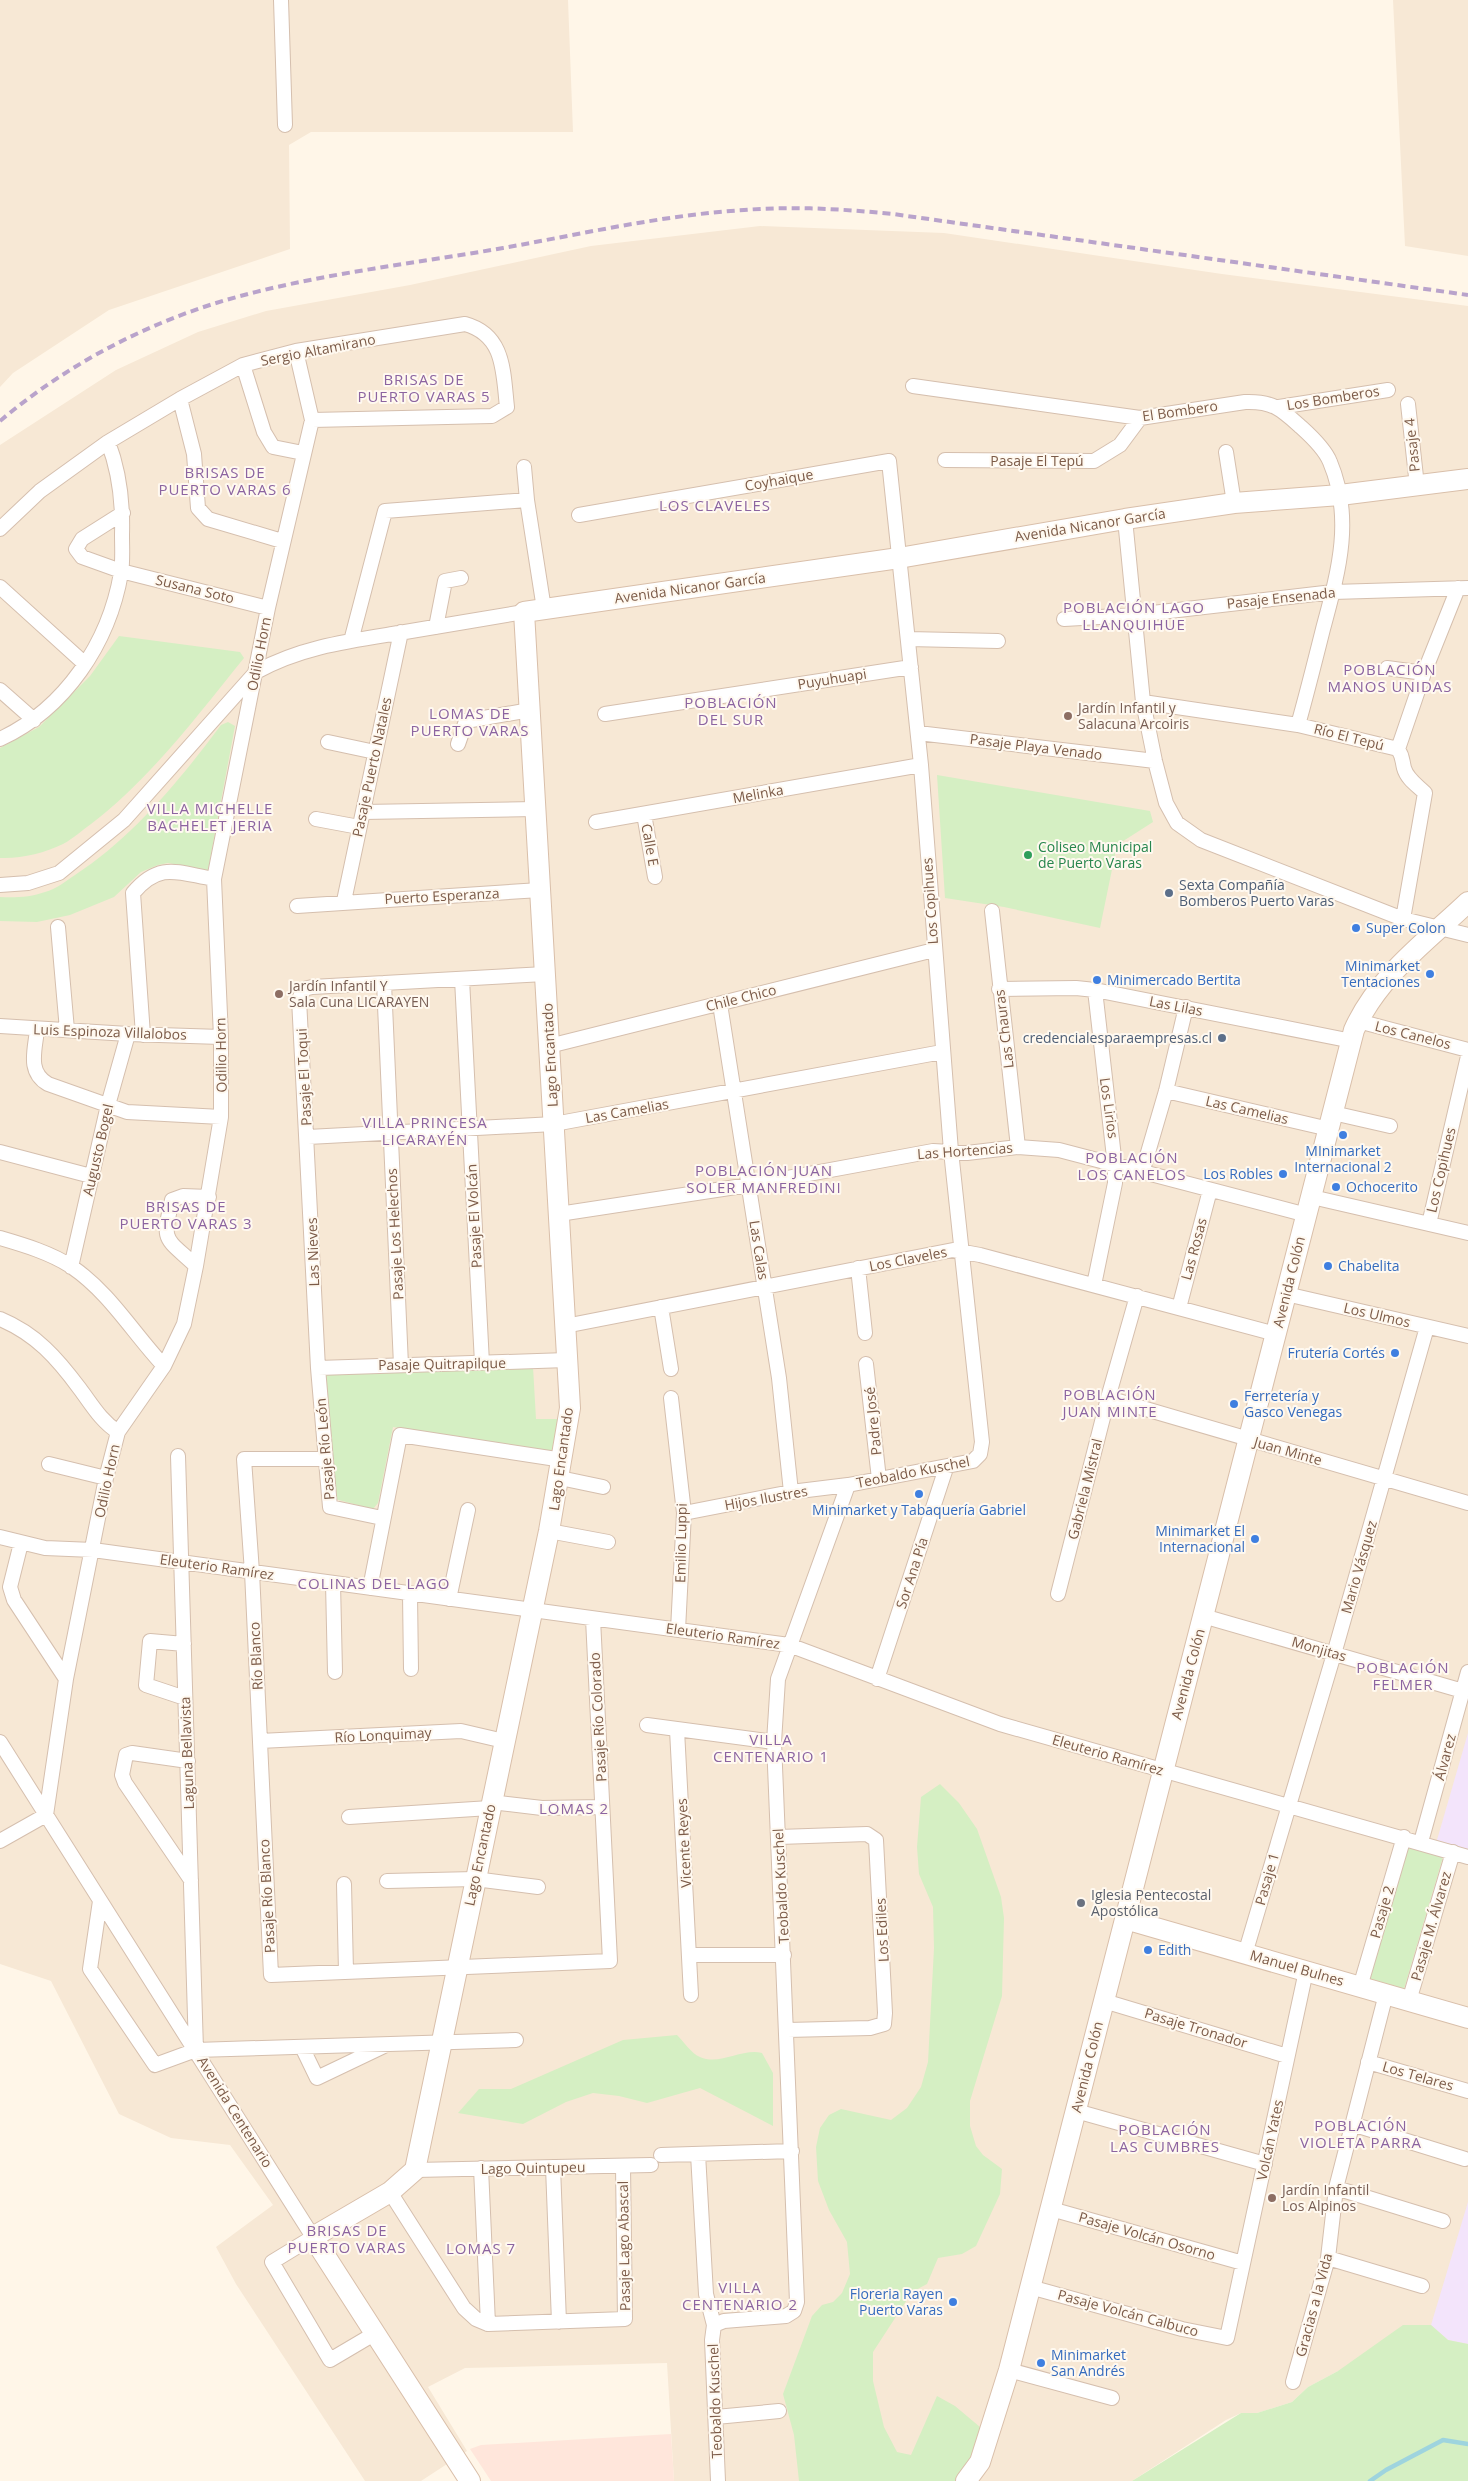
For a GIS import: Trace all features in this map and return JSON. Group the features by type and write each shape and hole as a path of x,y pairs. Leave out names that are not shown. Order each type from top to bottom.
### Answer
{"street":[{"path":"281,0 285,125"},
{"name":"Sergio Altamirano","path":"0,528 40,491 108,442 243,364 296,351 465,324 479,328 490,338 502,362 507,407 492,416 312,420"},
{"path":"296,351 312,420"},
{"path":"243,364 264,432 272,447 303,452"},
{"name":"El Bombero","path":"913,386 1140,418 1245,402 1260,402 1279,408 1311,436 1330,460 1340,495"},
{"name":"Los Bomberos","path":"1279,408 1388,390"},
{"path":"180,399 194,454 198,508 202,514 208,519 282,541"},
{"name":"Pasaje 4","path":"1408,404 1417,486"},
{"name":"Pasaje El Tepú","path":"945,460 1069,463 1094,461 1120,446 1140,418"},
{"name":"Odilio Horn","path":"46,1815 66,1679 106,1478 118,1432 164,1366 184,1324 196,1266 222,1117 221,1037 214,879 282,541 312,420"},
{"path":"0,738 34,720 64,692 85,664 108,619 121,571 122,513 120,481 108,442"},
{"path":"1226,452 1234,503"},
{"name":"Coyhaique","path":"579,515 889,461"},
{"name":"Los Copihues","path":"889,461 921,765 942,1052 970,1340"},
{"path":"524,467 527,500 544,609"},
{"name":"Avenida Nicanor García","path":"0,885 28,883 59,873 124,820 256,672 300,652 351,640 524,612 900,558 1125,519 1234,503 1340,495 1468,478"},
{"path":"1298,725 1341,556 1340,495"},
{"path":"351,640 385,511 527,500"},
{"name":"Susana Soto","path":"122,513 82,539 76,549 82,557 121,571 268,608"},
{"path":"1125,519 1143,702 1166,803 1177,823 1193,836 1403,919 1468,935"},
{"path":"436,627 445,581 461,578"},
{"path":"0,587 85,664"},
{"path":"1398,749 1424,673 1463,588"},
{"name":"Pasaje Ensenada","path":"1064,619 1135,615 1333,592 1463,588"},
{"name":"Lago Encantado","path":"415,2170 549,1531 570,1408 524,612"},
{"name":"Pasaje Puerto Natales","path":"344,901 401,632"},
{"path":"908,639 998,641"},
{"name":"Puyuhuapi","path":"605,714 911,667"},
{"path":"1387,668 1424,673"},
{"path":"0,690 34,720"},
{"name":"Río El Tepú","path":"1143,702 1298,725 1398,749 1404,758 1403,766 1409,778 1425,793 1403,919"},
{"path":"221,712 235,710 246,720"},
{"path":"458,744 466,721 530,710"},
{"name":"Pasaje Playa Venado","path":"918,733 1155,761"},
{"path":"328,742 375,752"},
{"name":"Melinka","path":"596,822 921,765"},
{"path":"362,812 535,808"},
{"name":"Calle E","path":"644,814 655,877"},
{"path":"316,819 359,827"},
{"path":"143,1035 133,893 149,876 162,870 214,879"},
{"name":"Puerto Esperanza","path":"297,906 344,901 540,890"},
{"name":"Avenida Colón","path":"966,2481 980,2462 1009,2370 1162,1770 1358,1021 1390,976 1468,902"},
{"name":"Las Chauras","path":"992,911 1018,1147"},
{"path":"58,927 67,1030"},
{"name":"Chile Chico","path":"549,1046 934,950"},
{"name":"Pasaje El Toqui","path":"308,1137 299,999 304,989 545,974"},
{"name":"Pasaje El Volcán","path":"462,979 482,1363"},
{"name":"Pasaje Los Helechos","path":"384,983 401,1364"},
{"name":"Las Lilas","path":"999,988 1076,988 1095,990 1352,1041"},
{"name":"Los Lirios","path":"1094,1285 1115,1183 1116,1166 1095,990"},
{"name":"Las Calas","path":"720,1004 779,1378 791,1492"},
{"path":"1142,1173 1166,1091 1186,1007"},
{"name":"Los Canelos","path":"1358,1021 1468,1050"},
{"name":"Luis Espinoza Villalobos","path":"0,1026 38,1030 221,1037"},
{"path":"38,1030 33,1064 38,1076 48,1084 127,1112 222,1117"},
{"name":"Augusto Bogel","path":"71,1267 108,1105 128,1034"},
{"name":"Las Camelias","path":"308,1137 554,1124 942,1052"},
{"name":"Los Copihues","path":"1429,1224 1468,1056"},
{"name":"Las Camelias","path":"1166,1091 1331,1121 1390,1126"},
{"name":"Las Nieves","path":"308,1137 318,1368"},
{"name":"Las Hortencias","path":"559,1214 749,1185 932,1151 967,1152 1018,1147 1059,1150 1210,1190 1429,1224 1468,1233"},
{"path":"0,1152 91,1176"},
{"name":"Las Rosas","path":"1179,1308 1210,1190"},
{"path":"196,1266 168,1239 165,1230 172,1200 183,1196 208,1197"},
{"path":"0,1238 26,1246 71,1267 97,1288 164,1366"},
{"name":"Los Claveles","path":"565,1326 946,1251 961,1250 1276,1334"},
{"path":"858,1268 865,1333"},
{"name":"Los Ulmos","path":"1286,1294 1468,1336"},
{"name":"Gabriela Mistral","path":"1058,1594 1108,1398 1137,1296"},
{"path":"661,1307 671,1369"},
{"path":"0,1320 26,1332 54,1355 106,1425 118,1432"},
{"name":"Mario Vásquez","path":"1288,1805 1334,1654 1427,1327"},
{"name":"Teobaldo Kuschel","path":"718,2481 712,2340 714,2325 724,2321 786,2316 794,2312 797,2302 774,1742 778,1679 788,1645 848,1485 946,1468 977,1459 982,1448 970,1340"},
{"name":"Pasaje Quitrapilque","path":"318,1368 567,1360"},
{"name":"Padre José","path":"866,1364 879,1479"},
{"name":"Pasaje Río León","path":"318,1368 330,1507 382,1518"},
{"name":"Emilio Luppi","path":"671,1398 684,1513 678,1630"},
{"name":"Juan Minte","path":"1108,1398 1468,1504"},
{"path":"370,1588 382,1518 400,1435 561,1469 603,1487"},
{"name":"Laguna Bellavista","path":"178,1456 196,2050"},
{"name":"Río Blanco","path":"260,1741 252,1572 244,1459 326,1459"},
{"path":"49,1464 106,1478"},
{"name":"Sor Ana Pía","path":"878,1679 946,1468"},
{"name":"Hijos Ilustres","path":"684,1513 791,1492 848,1485"},
{"path":"449,1599 468,1510"},
{"path":"549,1531 608,1542"},
{"name":"Eleuterio Ramírez","path":"0,1537 21,1543 53,1548 93,1550 788,1645 1000,1724 1404,1837 1468,1857"},
{"path":"21,1543 10,1587 14,1600 66,1679"},
{"path":"333,1583 334,1672"},
{"path":"410,1594 411,1669"},
{"name":"Monjitas","path":"1203,1616 1463,1691"},
{"name":"Pasaje Río Colorado","path":"456,1968 610,1961 594,1619"},
{"path":"184,1644 150,1641 146,1685 186,1698"},
{"name":"Álvarez","path":"1421,1842 1468,1672"},
{"path":"647,1726 774,1742"},
{"name":"Río Lonquimay","path":"260,1741 461,1730 504,1742"},
{"name":"Vicente Reyes","path":"677,1730 691,1995"},
{"name":"Pasaje Río Blanco","path":"260,1741 271,1975 346,1972"},
{"name":"Avenida Centenario","path":"0,1742 374,2334 470,2481"},
{"path":"188,1761 132,1753 126,1755 122,1775 125,1783 192,1881"},
{"path":"349,1816 491,1805 542,1808 602,1807"},
{"name":"Pasaje 1","path":"1245,1954 1288,1805"},
{"path":"0,1841 46,1815"},
{"name":"Los Ediles","path":"778,1838 867,1834 876,1840 886,2013 884,2024 870,2028 787,2030"},
{"name":"Pasaje 2","path":"1360,1987 1404,1837"},
{"name":"Pasaje M. Álvarez","path":"1409,2001 1453,1852"},
{"path":"387,1881 475,1879 538,1887"},
{"path":"344,1884 346,1972 456,1968"},
{"path":"100,1901 90,1969 155,2065 196,2050 516,2040"},
{"name":"Manuel Bulnes","path":"1125,1919 1468,2018"},
{"path":"690,1955 784,1956"},
{"name":"Volcán Yates","path":"1227,2338 1306,1971"},
{"name":"Gracias a la Vida","path":"1293,2382 1328,2258 1336,2188 1386,1994"},
{"name":"Pasaje Tronador","path":"1104,2001 1287,2056"},
{"path":"302,2047 317,2078 390,2044"},
{"name":"Los Telares","path":"1368,2062 1468,2090"},
{"path":"1076,2111 1265,2164"},
{"path":"1352,2124 1465,2159"},
{"name":"Lago Quintupeu","path":"415,2170 623,2166 698,2154 792,2151"},
{"path":"698,2154 706,2294 714,2325"},
{"name":"Pasaje Lago Abascal","path":"559,2322 625,2319 623,2166"},
{"path":"390,2192 464,2308 476,2319 488,2324 559,2322 553,2167"},
{"path":"481,2168 488,2324"},
{"path":"374,2334 330,2360 272,2262 390,2192 415,2170"},
{"path":"1336,2188 1443,2221"},
{"name":"Pasaje Volcán Osorno","path":"1050,2208 1243,2263"},
{"path":"1328,2258 1422,2286"},
{"name":"Pasaje Volcán Calbuco","path":"1030,2287 1182,2329 1227,2338"},
{"path":"1009,2370 1112,2398"},
{"path":"716,2417 779,2411"}],"shaded area":[{"path":"0,0 568,0 573,132 311,132 289,145 290,249 109,310 13,373 0,387"},
{"path":"1393,0 1468,0 1468,256 1405,246"},
{"path":"760,226 944,233 1222,274 1468,306 1468,2379 1338,2371 1308,2387 1292,2402 1257,2413 1241,2413 1226,2420 1132,2481 674,2481 667,2363 465,2368 428,2387 467,2451 421,2481 365,2481 236,2284 216,2247 273,2205 230,2145 171,2138 119,2114 51,1981 0,1964 0,445 116,370 198,332 266,311 410,285 591,246"},
{"path":"1468,1733 1468,1849 1437,1840"},
{"path":"1468,2202 1468,2344 1448,2340 1431,2325"},
{"path":"671,2434 674,2481 491,2481 470,2449 481,2445"}],"green space":[{"path":"119,636 240,652 244,658 172,746 134,787 113,806 67,842 32,855 0,858 0,748 39,727 90,676"},
{"path":"228,722 235,726 208,870 168,863 158,865 141,872 114,897 70,915 37,922 0,921 0,897 29,896 49,891 96,860 117,843 172,787 221,725"},
{"name":"Coliseo Municipal de Puerto Varas","path":"937,775 1150,811 1153,822 1117,845 1100,928 1004,907 945,898"},
{"path":"533,1367 536,1419 561,1419 556,1453 393,1427 378,1503 373,1509 335,1499 325,1372"},
{"path":"940,1784 959,1803 977,1829 1001,1897 1004,1918 1002,1996 970,2101 970,2126 976,2146 983,2155 1002,2169 1000,2194 976,2246 962,2254 938,2258 927,2284 912,2292 873,2352 873,2381 884,2427 897,2452 911,2455 937,2396 955,2406 980,2427 971,2481 799,2481 794,2435 783,2394 812,2316 822,2305 833,2302 842,2293 850,2274 847,2242 829,2210 818,2181 816,2147 820,2128 829,2115 841,2109 891,2120 907,2108 921,2087 928,2062 934,1948 933,1907 919,1874 917,1847 921,1797"},
{"path":"1407,1844 1443,1857 1404,1989 1368,1978"},
{"path":"677,2035 694,2053 708,2059 754,2052 762,2053 773,2073 773,2126 700,2088 647,2103 619,2096 593,2093 566,2102 523,2124 458,2113 479,2089 511,2089 623,2040"},
{"path":"1403,2325 1431,2325 1448,2340 1468,2344 1468,2481 1132,2481 1241,2413 1257,2413 1292,2402 1308,2387 1338,2371"}],"waterway":[{"path":"1370,2481 1386,2470 1443,2440 1468,2444"}],"railway":[{"path":"0,421 51,382 107,349 165,321 226,300 329,276 714,212 800,208 893,214 1468,295"}],"place":[{"name":"Jardín Infantil y Salacuna Arcoiris","path":"1068,716"},
{"name":"Coliseo Municipal de Puerto Varas","path":"1028,855"},
{"name":"Sexta Compañía Bomberos Puerto Varas","path":"1169,893"},
{"name":"Super Colon","path":"1356,928"},
{"name":"Minimarket Tentaciones","path":"1430,974"},
{"name":"Minimercado Bertita","path":"1097,980"},
{"name":"Jardín Infantil Y Sala Cuna LICARAYEN","path":"279,994"},
{"name":"credencialesparaempresas.cl","path":"1222,1038"},
{"name":"MInimarket Internacional 2","path":"1343,1135"},
{"name":"Los Robles","path":"1283,1174"},
{"name":"Ochocerito","path":"1336,1187"},
{"name":"Chabelita","path":"1328,1266"},
{"name":"Frutería Cortés","path":"1395,1353"},
{"name":"Ferretería y Gasco Venegas","path":"1234,1404"},
{"name":"Minimarket y Tabaquería Gabriel","path":"919,1494"},
{"name":"Minimarket El Internacional","path":"1255,1539"},
{"name":"Iglesia Pentecostal Apostólica","path":"1081,1903"},
{"name":"Edith","path":"1148,1950"},
{"name":"Jardín Infantil Los Alpinos","path":"1272,2198"},
{"name":"Floreria Rayen Puerto Varas","path":"953,2302"},
{"name":"Minimarket San Andrés","path":"1041,2363"}],"district":[{"name":"BRISAS DE PUERTO VARAS 5","path":"424,388"},
{"name":"BRISAS DE PUERTO VARAS 6","path":"225,482"},
{"name":"LOS CLAVELES","path":"715,506"},
{"name":"POBLACIÓN LAGO LLANQUIHUE","path":"1134,616"},
{"name":"POBLACIÓN MANOS UNIDAS","path":"1390,678"},
{"name":"POBLACIÓN DEL SUR","path":"731,712"},
{"name":"LOMAS DE PUERTO VARAS","path":"470,722"},
{"name":"VILLA MICHELLE BACHELET JERIA","path":"210,818"},
{"name":"VILLA PRINCESA LICARAYÉN","path":"425,1132"},
{"name":"POBLACIÓN LOS CANELOS","path":"1132,1166"},
{"name":"POBLACIÓN JUAN SOLER MANFREDINI","path":"764,1180"},
{"name":"BRISAS DE PUERTO VARAS 3","path":"186,1216"},
{"name":"POBLACIÓN JUAN MINTE","path":"1110,1404"},
{"name":"COLINAS DEL LAGO","path":"374,1584"},
{"name":"POBLACIÓN FELMER","path":"1403,1676"},
{"name":"VILLA CENTENARIO 1","path":"771,1748"},
{"name":"LOMAS 2","path":"574,1809"},
{"name":"POBLACIÓN VIOLETA PARRA","path":"1361,2134"},
{"name":"POBLACIÓN LAS CUMBRES","path":"1165,2138"},
{"name":"BRISAS DE PUERTO VARAS","path":"347,2240"},
{"name":"LOMAS 7","path":"481,2249"},
{"name":"VILLA CENTENARIO 2","path":"740,2296"}]}
